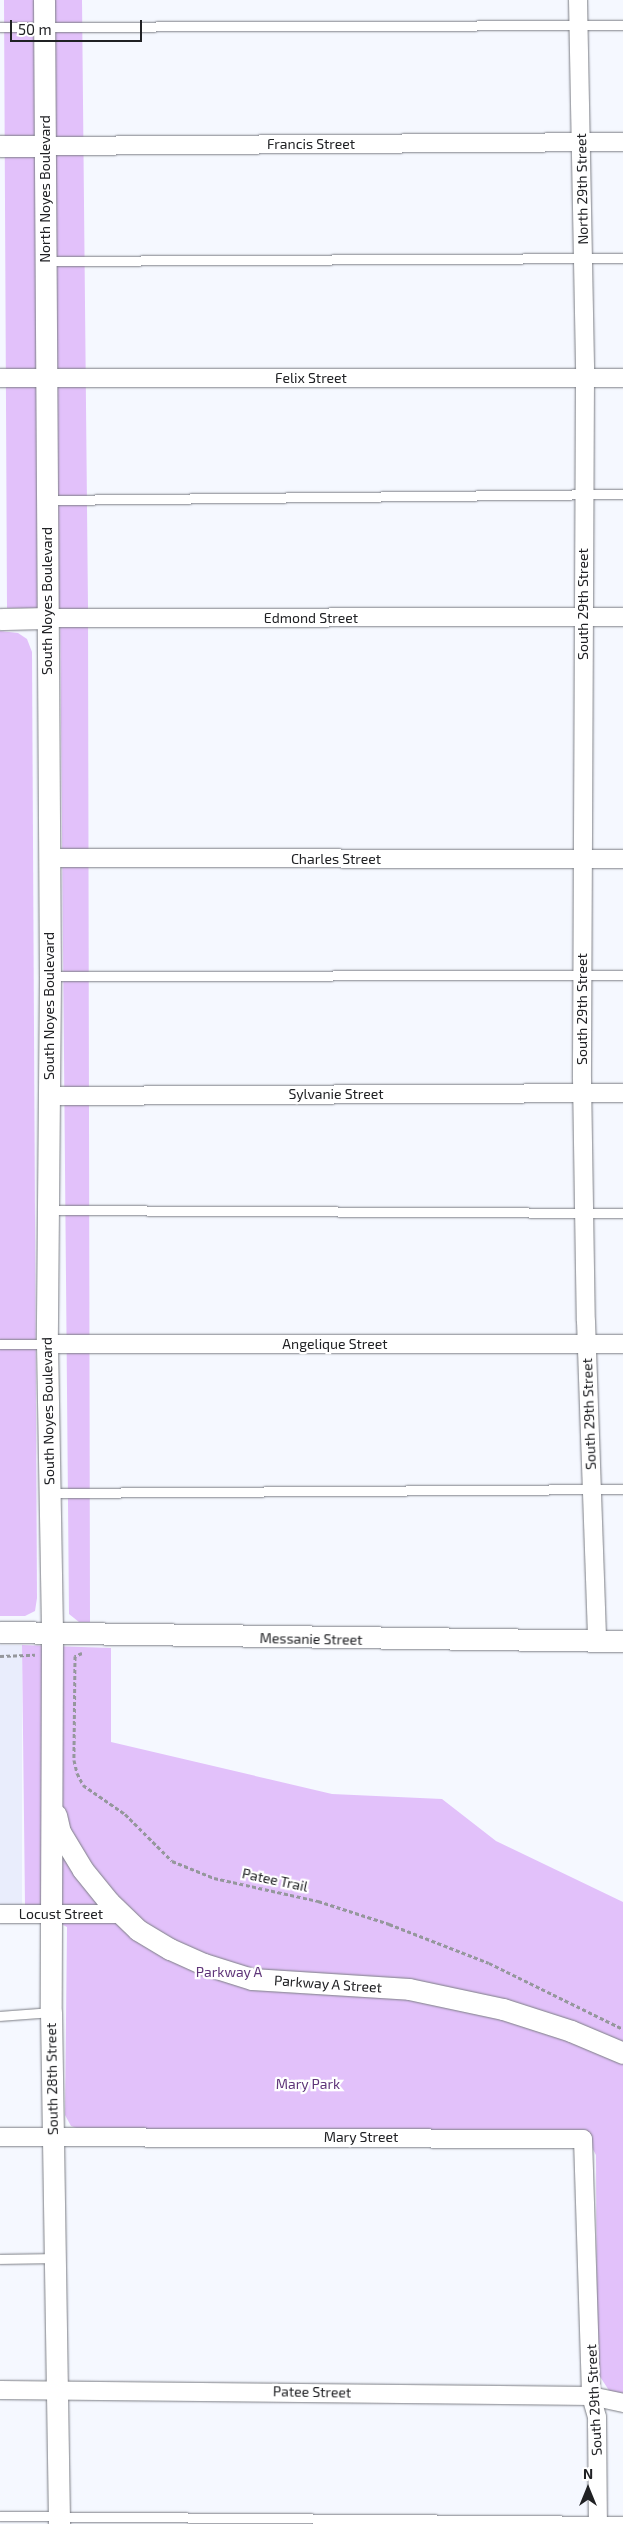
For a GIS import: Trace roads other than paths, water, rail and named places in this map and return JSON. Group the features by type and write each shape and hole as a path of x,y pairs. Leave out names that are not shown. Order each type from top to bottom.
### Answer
{"street":[{"name":"North Noyes Boulevard","path":"44,0 46,378"},
{"name":"North 29th Street","path":"578,0 585,378"},
{"name":"Francis Street","path":"0,146 623,142"},
{"name":"Felix Street","path":"0,378 623,378"},
{"name":"South Noyes Boulevard","path":"46,378 50,858 47,1344 52,1634"},
{"name":"South 29th Street","path":"585,378 583,1094 586,1212 586,1344 597,1641"},
{"name":"Edmond Street","path":"0,619 623,617"},
{"name":"Charles Street","path":"50,858 623,859"},
{"name":"Sylvanie Street","path":"49,1096 623,1093"},
{"name":"Angelique Street","path":"47,1344 623,1344"},
{"name":"Messanie Street","path":"0,1632 83,1636 623,1641"},
{"name":"South 28th Street","path":"52,1634 51,2012 59,2520"},
{"name":"Parkway A Street","path":"51,1795 65,1840 83,1870 121,1914 138,1930 170,1949 252,1979 409,1989 502,2009 571,2031 623,2053"},
{"name":"Locust Street","path":"0,1914 121,1914"},
{"name":"Mary Street","path":"0,2136 583,2139 589,2277"},
{"name":"South 29th Street","path":"589,2277 591,2396 597,2417 598,2522"},
{"name":"Patee Street","path":"0,2390 57,2389 591,2396 623,2403"}],"lane":[{"path":"0,27 623,25"},
{"path":"46,261 623,258"},
{"path":"47,500 623,494"},
{"path":"50,976 623,975"},
{"path":"49,1210 623,1213"},
{"path":"0,1344 47,1344"},
{"path":"49,1493 623,1489"},
{"path":"0,2016 51,2012"},
{"path":"0,2259 54,2258"},
{"path":"0,2516 59,2520 623,2521"}],"park label":[{"name":"Parkway A","path":"229,1972"},
{"name":"Mary Park","path":"308,2084"}]}
